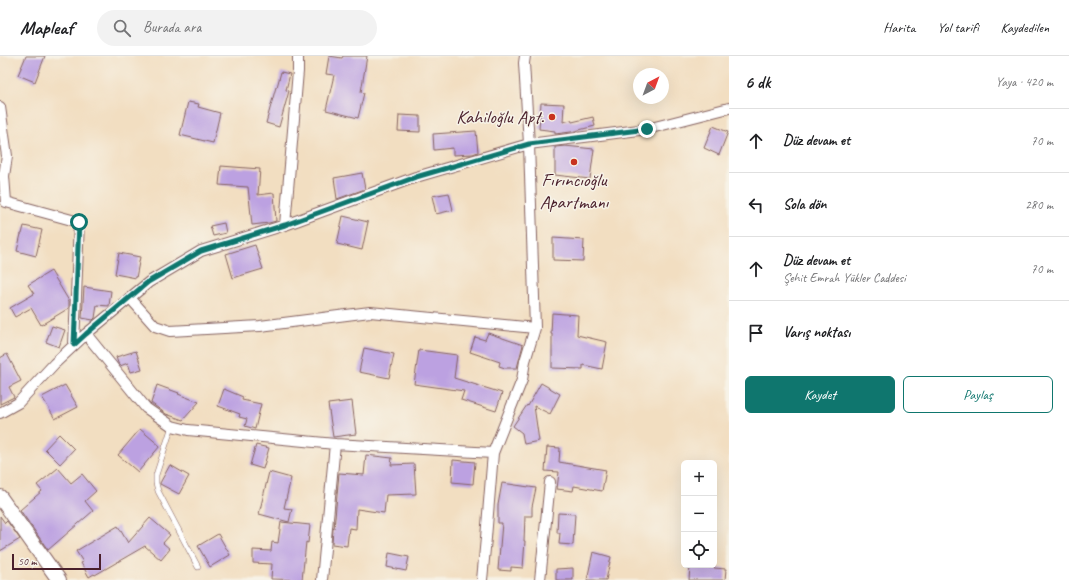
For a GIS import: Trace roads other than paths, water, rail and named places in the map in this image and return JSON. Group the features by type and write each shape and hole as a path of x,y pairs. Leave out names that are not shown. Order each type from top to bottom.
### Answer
{"street":[{"path":"285,225 298,56"},
{"path":"482,580 493,454 522,380 525,361 535,328 529,144 524,63 526,56"},
{"path":"0,107 7,156 2,176 6,202 79,222 74,345"},
{"path":"0,413 18,403 74,345 148,282 201,251 285,225 416,177 529,144 647,129 729,108"},
{"path":"130,298 155,326 170,331 260,326 370,312 535,328"},
{"path":"86,334 146,408 172,426 188,430 335,444 493,454"},
{"path":"322,580 335,444"},
{"path":"540,580 550,482"},
{"path":"0,496 59,580"}],"lane":[{"path":"172,426 156,475 156,483 158,491 198,567"}],"place":[{"name":"Kahiloğlu Apt.","path":"552,117"},
{"name":"Fırıncıoğlu Apartmanı","path":"574,162"}]}
